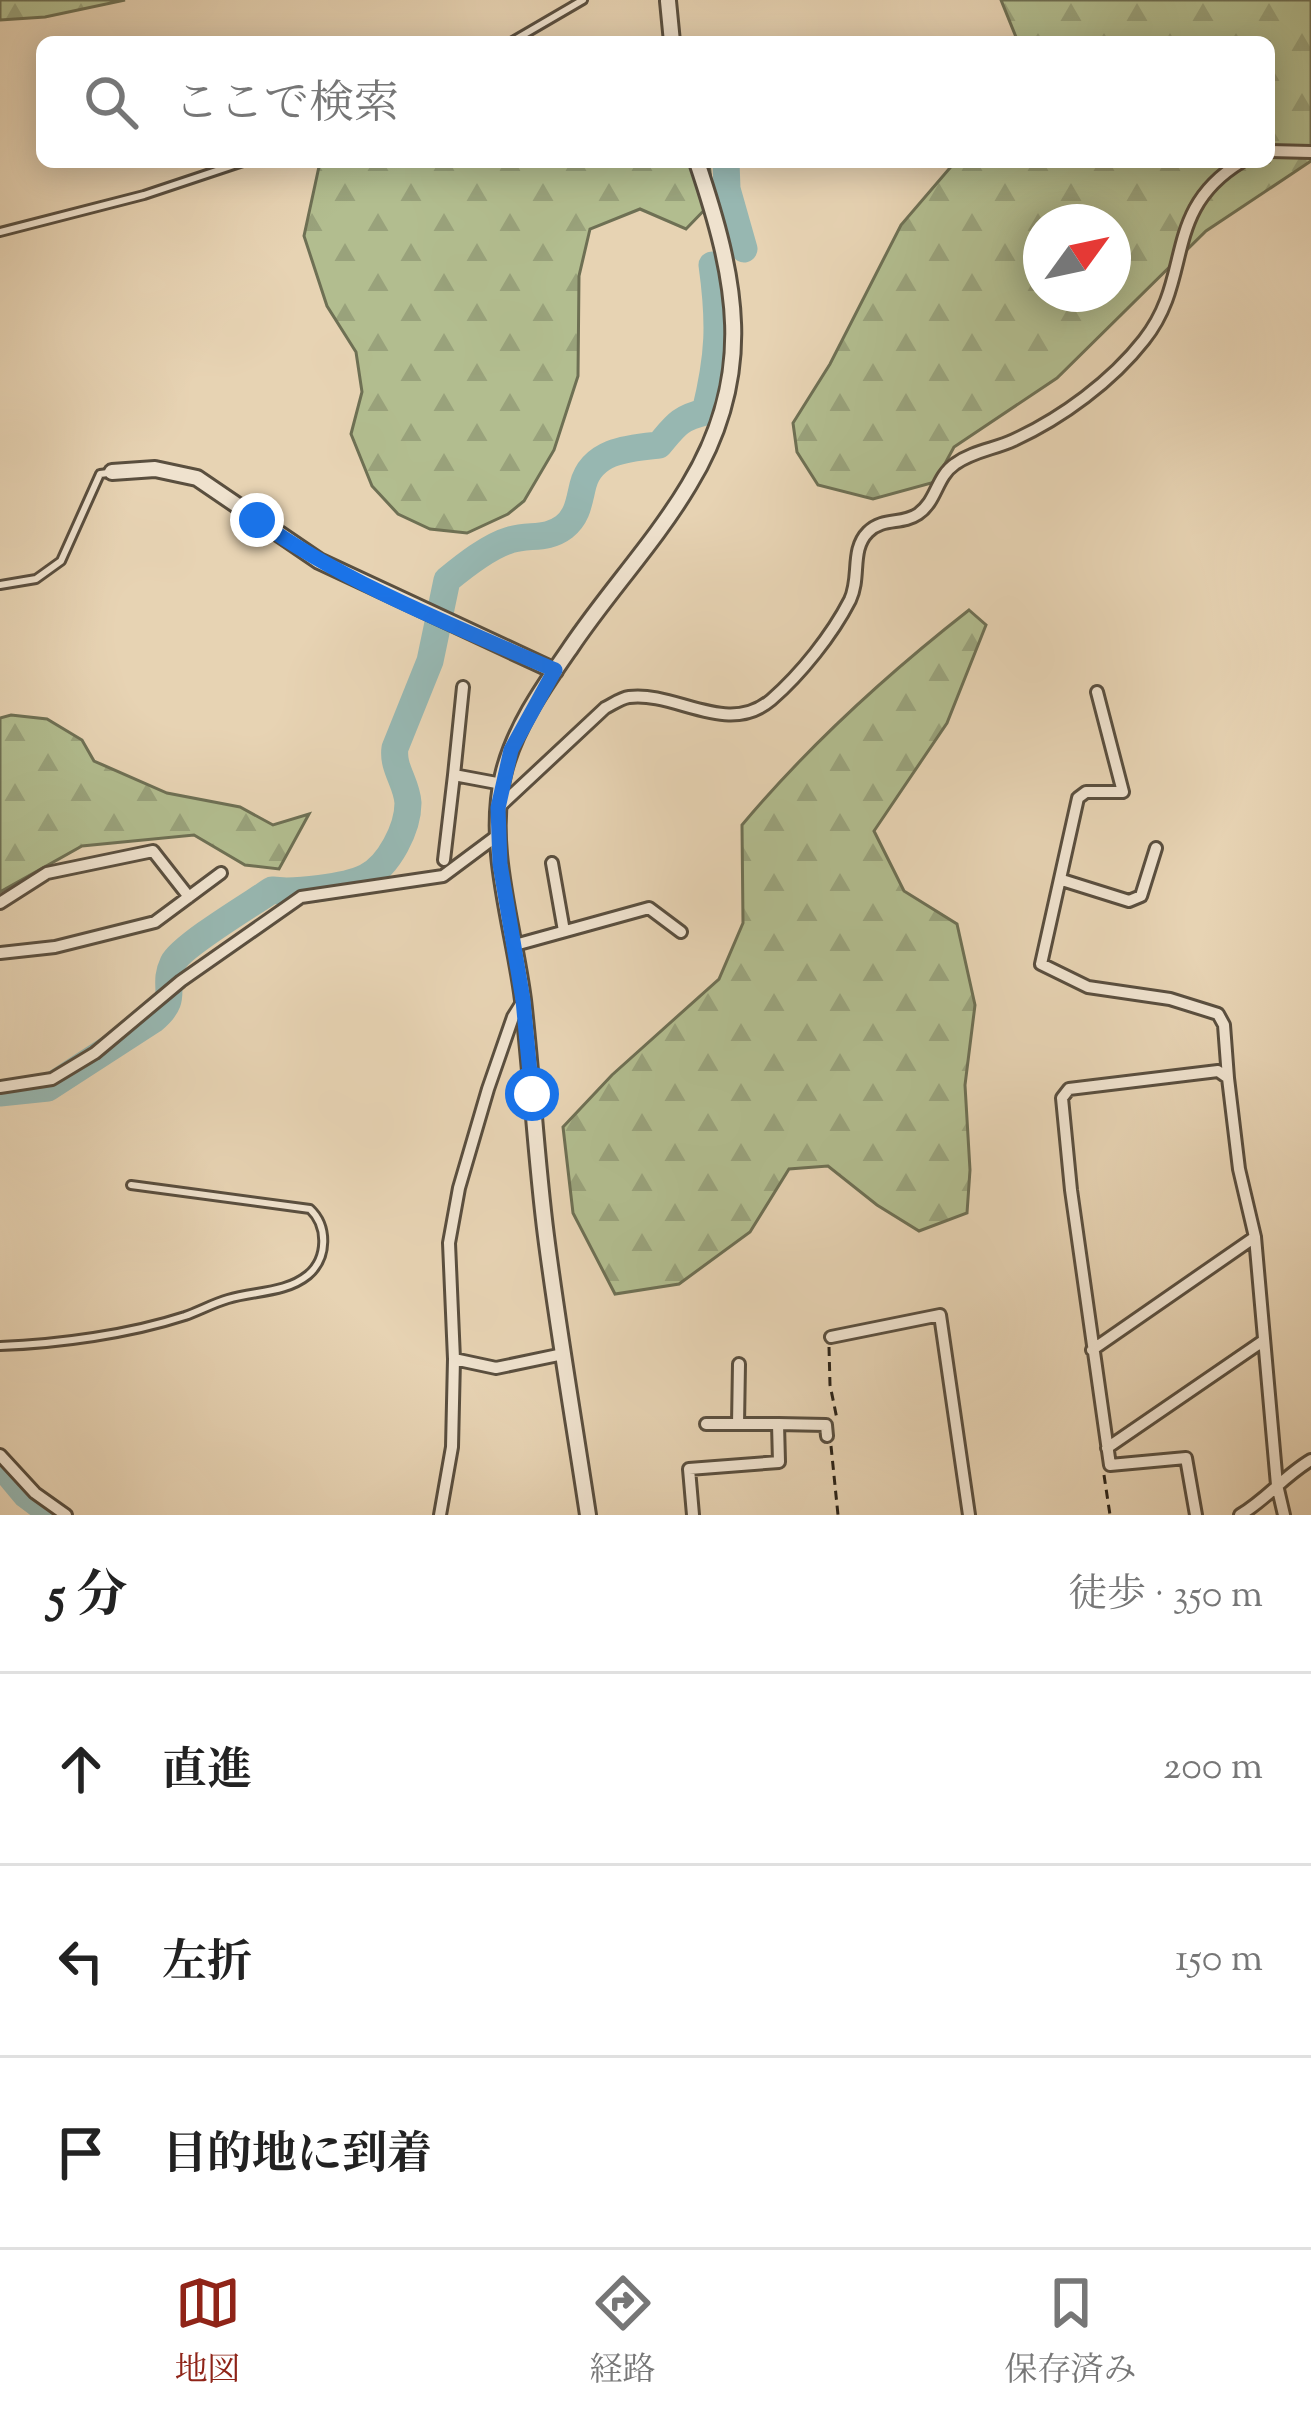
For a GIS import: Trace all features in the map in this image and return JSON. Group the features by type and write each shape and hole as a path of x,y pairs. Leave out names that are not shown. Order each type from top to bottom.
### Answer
{"street":[{"path":"668,1 671,36"},
{"path":"1275,151 1311,152"},
{"path":"588,1515 546,1235 498,808 524,722 555,670 688,488 714,433 734,342 732,287 699,168"},
{"path":"498,808 605,708 625,697 731,714 771,700 815,651 850,598 859,571 856,551 867,533 882,522 911,519 922,512 956,462 1014,440 1078,402 1145,339 1166,306 1184,225 1196,202 1231,168"},
{"path":"112,472 154,470 197,478 319,560 555,670"},
{"path":"444,860 463,687"},
{"path":"1097,692 1123,792 1086,792 1078,798 1041,964 1088,987 1170,999 1218,1014 1224,1025 1239,1169 1255,1237 1277,1485 1284,1515"},
{"path":"454,775 502,784"},
{"path":"0,1087 52,1079 94,1053 170,991 301,897 443,876 498,835"},
{"path":"1062,880 1129,901 1141,896 1156,848"},
{"path":"0,903 46,872 153,850 189,897"},
{"path":"552,862 565,931"},
{"path":"0,953 56,947 155,922 221,874"},
{"path":"514,945 649,908 681,932"},
{"path":"440,1515 452,1447 449,1243 459,1188 501,1051 523,1000"},
{"path":"1196,1515 1186,1458 1110,1465 1062,1098 1069,1089 1218,1071 1228,1078"},
{"path":"1092,1350 1255,1237"},
{"path":"831,1337 940,1315 969,1515"},
{"path":"1107,1448 1263,1341"},
{"path":"454,1359 496,1368 563,1354"},
{"path":"738,1424 739,1364"},
{"path":"706,1424 826,1425 826,1436"},
{"path":"778,1424 779,1462"},
{"path":"0,1455 34,1493 66,1515"},
{"path":"1240,1515 1261,1502 1285,1475 1311,1460"},
{"path":"693,1515 689,1469 796,1461"}],"lane":[{"path":"521,36 583,0"},
{"path":"0,232 144,195 225,168"},
{"path":"0,585 37,579 61,561 100,474 112,472"},
{"path":"0,1346 48,1343 180,1317 229,1299 288,1287 311,1273 321,1258 322,1227 310,1209 131,1184"}],"green space":[{"path":"0,0 125,0 45,17 0,20"},
{"path":"1001,0 1311,0 1311,161 1206,231 1131,305 1131,204 1023,204 1023,312 1124,312 1057,378 954,447 935,482 873,499 818,485 797,452 793,423 830,364 901,225 950,168 1275,168 1275,36 1016,36"},
{"path":"319,168 710,168 713,201 686,229 640,209 590,229 579,276 578,376 554,450 524,501 467,533 430,529 398,514 372,486 351,434 362,392 356,352 327,306 304,236"},
{"path":"969,610 986,625 947,723 874,831 904,891 957,924 975,1005 965,1085 970,1170 967,1213 919,1231 828,1166 789,1169 750,1232 679,1284 615,1294 573,1213 563,1127 612,1075 719,979 743,923 742,825 850,712"},
{"path":"0,718 47,719 82,740 94,761 167,793 240,807 273,825 309,814 279,869 245,865 194,835 82,846 0,892"}],"waterway":[{"path":"726,168 727,189 744,249"},
{"path":"0,1093 48,1088 153,1020 166,1005 170,972 179,956 272,890 346,884 382,864 405,824 408,803 395,748 430,661 447,580 502,543 564,527 575,513 595,464 614,453 659,445 678,424 705,412 717,339 712,265"},
{"path":"0,1464 26,1495 53,1515"}],"route":[{"path":"257,520 370,588 555,670 511,750 498,808 500,864 523,1000 532,1094"}]}
